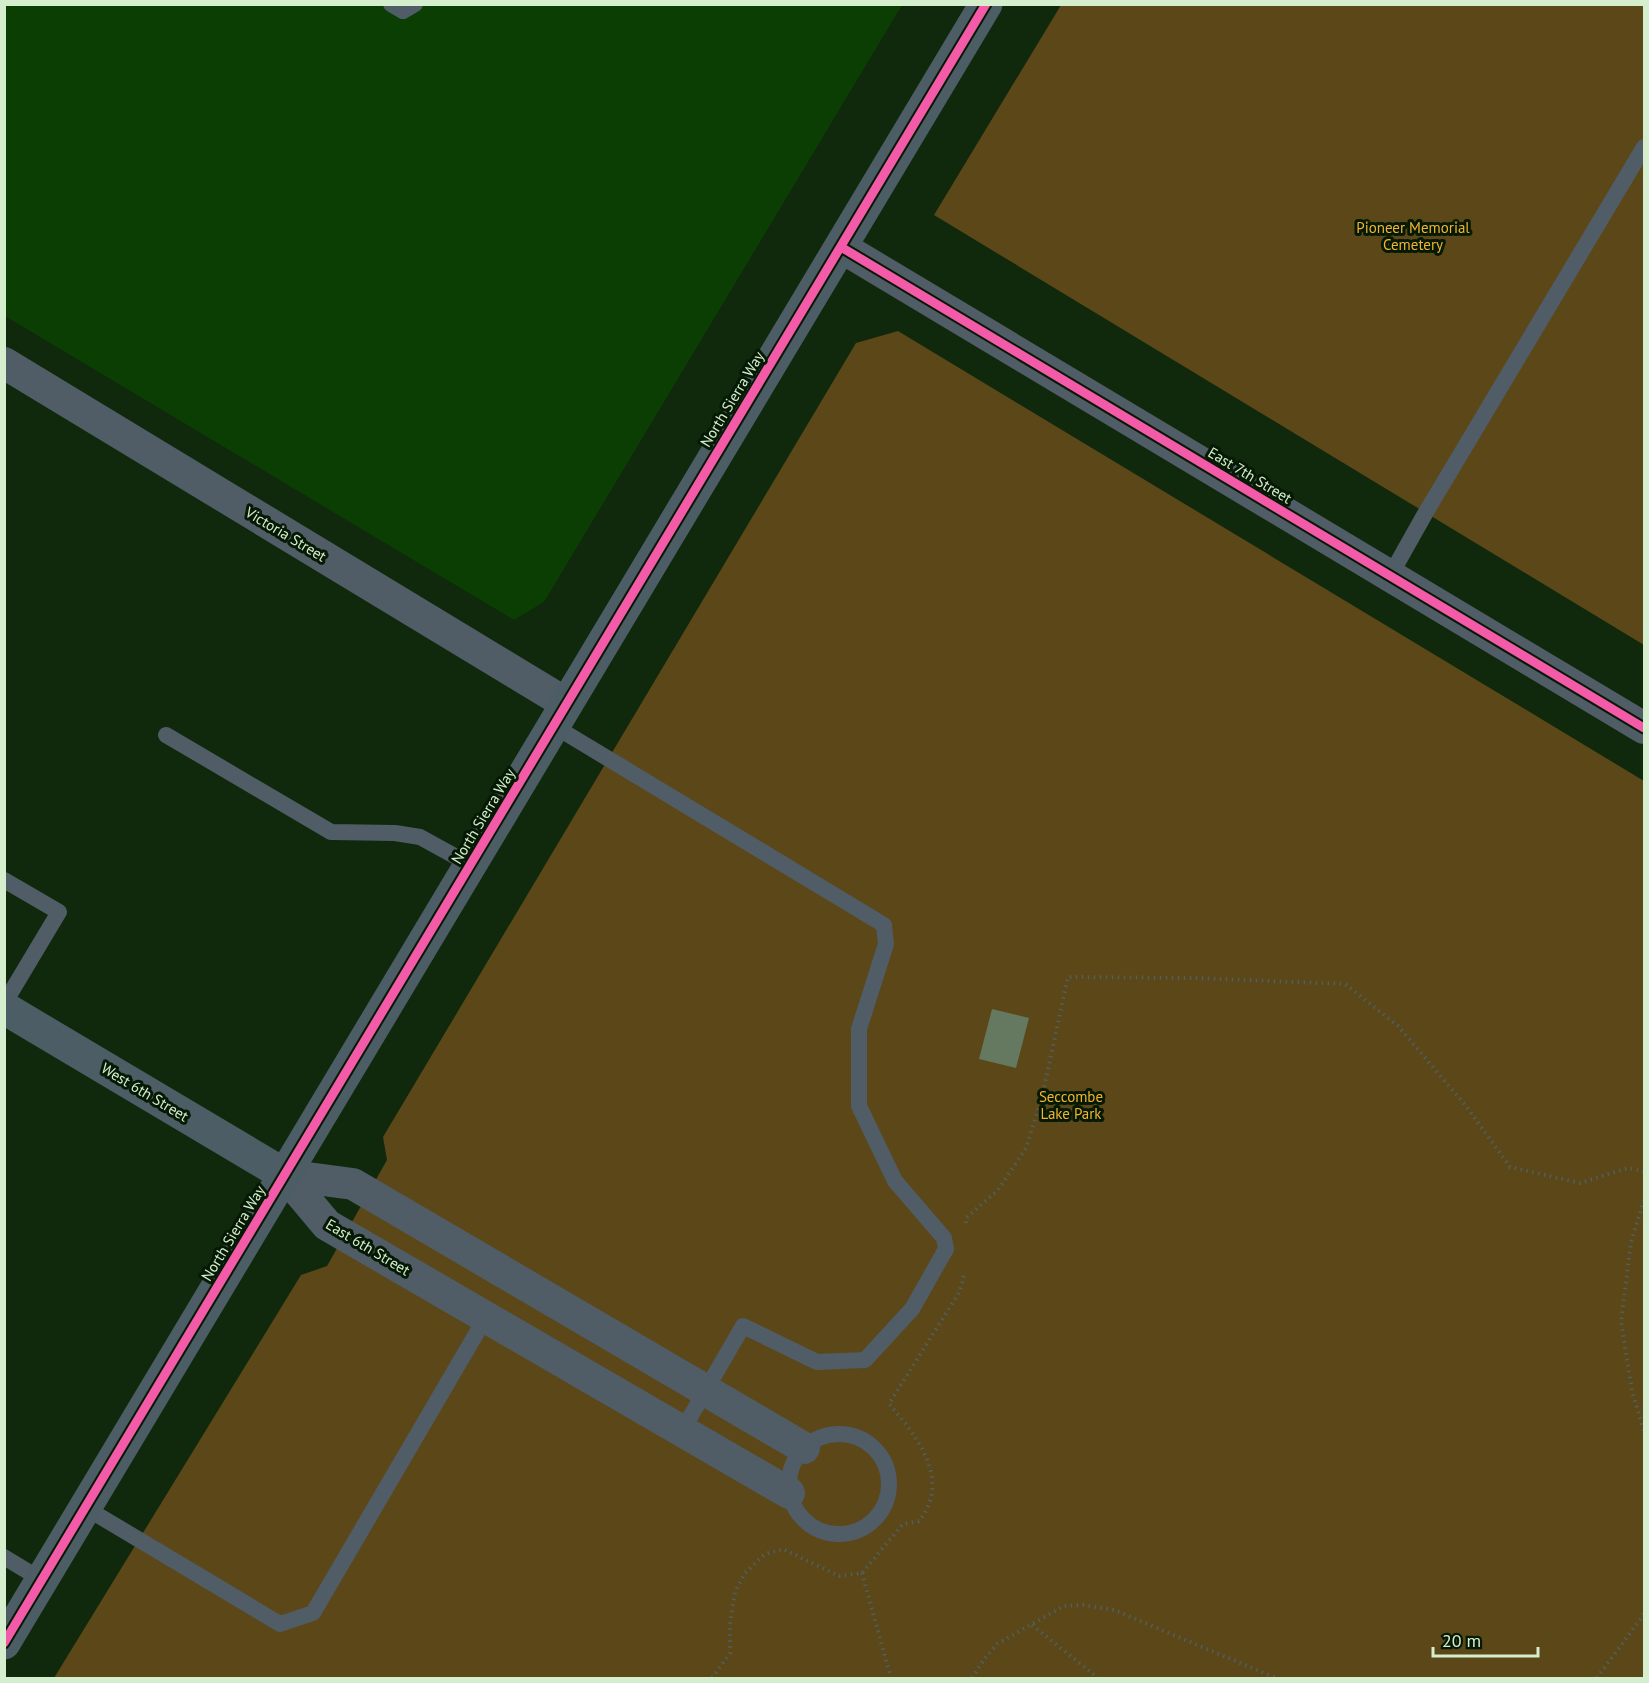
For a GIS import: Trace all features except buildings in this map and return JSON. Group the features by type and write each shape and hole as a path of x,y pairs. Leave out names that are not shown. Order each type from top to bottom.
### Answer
{"street":[{"name":"North Sierra Way","path":"4,1643 986,4"},
{"name":"East 7th Street","path":"841,247 1644,728"},
{"name":"Victoria Street","path":"4,363 560,715"},
{"name":"West 6th Street","path":"4,1006 285,1175"},
{"path":"285,1175 353,1184 804,1448"},
{"name":"East 6th Street","path":"285,1175 327,1225 789,1493"}],"lane":[{"path":"391,4 403,11 415,4"},
{"path":"1390,576 1644,147"},
{"path":"560,715 884,925 886,944 859,1029 859,1106 895,1181 944,1238 946,1249 912,1309 865,1360 818,1362 743,1326 682,1431"},
{"path":"166,735 331,832 395,833 420,837 471,865"},
{"path":"4,880 59,912 4,1006"},
{"path":"86,1508 280,1624 313,1613 486,1317"},
{"path":"834,1434 851,1436 866,1442 878,1453 886,1468 889,1484 886,1500 879,1515 867,1526 852,1532 835,1534 819,1530 805,1521 795,1509 789,1493 789,1477 794,1461 804,1448 818,1439 834,1434"},
{"path":"4,1557 42,1580"}],"path":[{"path":"967,1229 966,1218 998,1190 1026,1148 1042,1097 1068,977 1195,978 1345,984 1398,1026 1466,1106 1510,1167 1580,1183 1628,1168 1644,1171"},
{"path":"1644,1200 1631,1242 1621,1322 1632,1391 1644,1431"},
{"path":"712,1678 730,1653 730,1624 735,1592 745,1573 765,1554 783,1549 839,1575 862,1573 903,1524 919,1521 928,1510 932,1489 930,1465 914,1433 889,1404 960,1291 965,1272"},
{"path":"862,1573 891,1678"},
{"path":"972,1678 997,1644 1064,1606 1084,1605 1114,1610 1276,1678"},
{"path":"1597,1678 1644,1614"},
{"path":"1032,1625 1098,1678"}],"shaded area":[{"path":"5,5 902,5 544,602 514,620 5,316"}],"green space":[{"name":"Pioneer Memorial Cemetery","path":"1061,5 1644,5 1644,645 934,215"},
{"name":"Seccombe Lake Park","path":"898,331 1644,781 1644,1678 54,1678 301,1275 327,1266 387,1160 383,1137 856,343"}],"cycle path":[{"path":"4,1643 986,4"},
{"path":"841,247 1644,728"}]}
